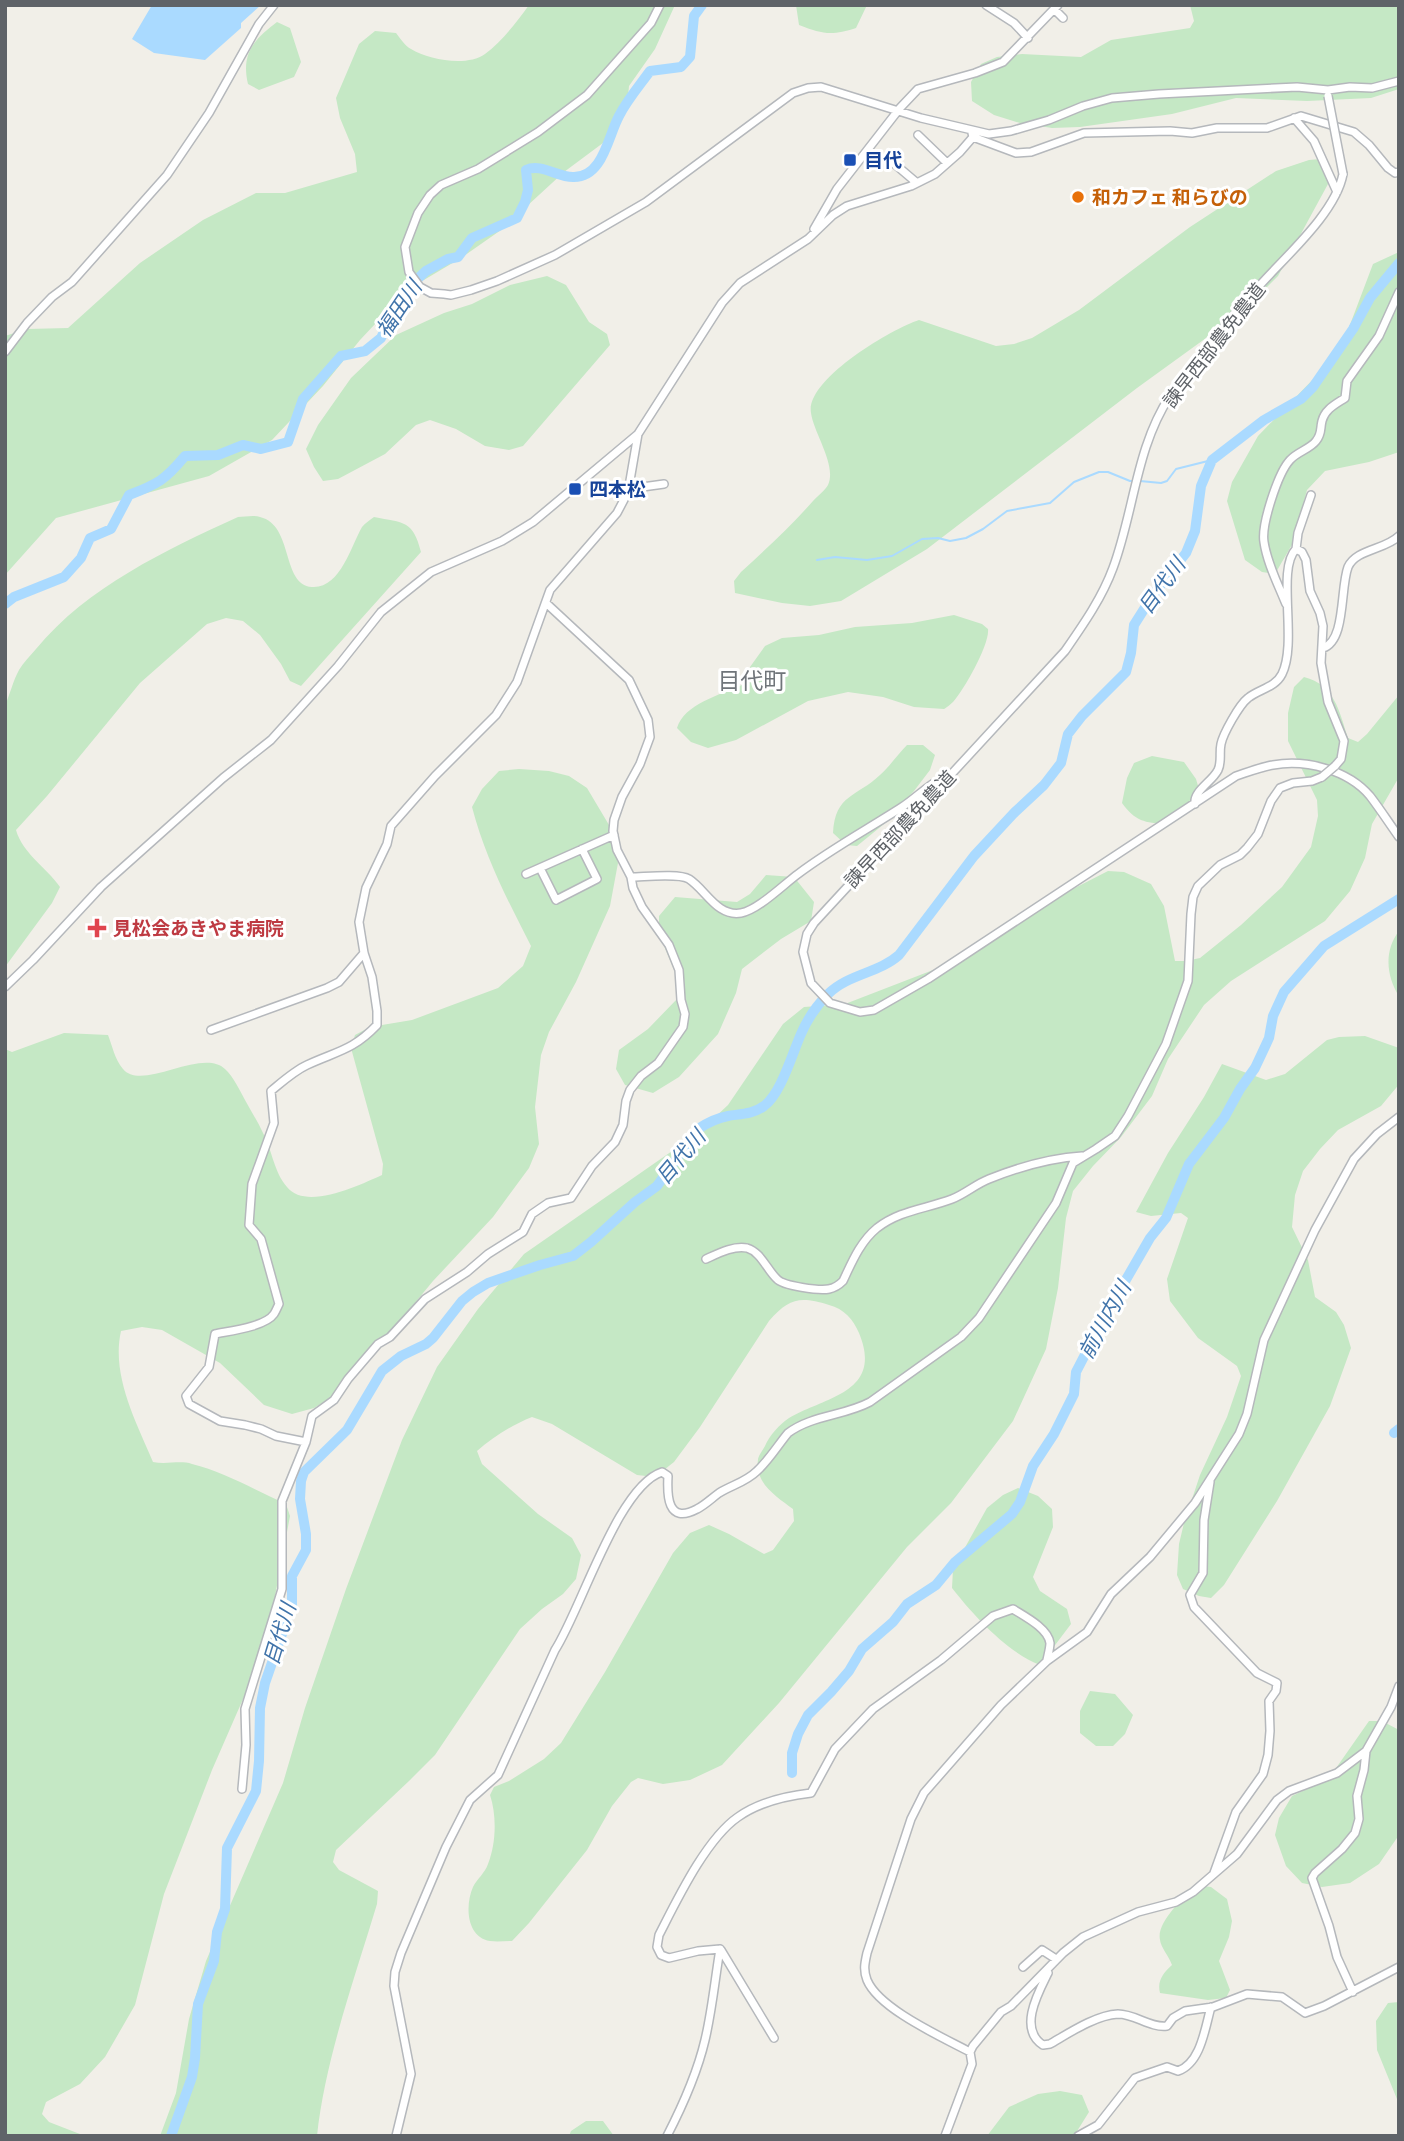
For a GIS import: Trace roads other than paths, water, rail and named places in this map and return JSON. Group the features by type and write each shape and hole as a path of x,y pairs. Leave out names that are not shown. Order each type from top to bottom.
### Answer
{"street":[{"path":"5,352 27,323 52,297 72,282 167,175 209,113 259,24 274,5"},
{"path":"660,5 651,23 587,95 538,132 478,169 441,185 430,195 418,213 405,247 405,258 413,279 420,287 431,293 451,295 497,281 555,255 646,202 793,93 808,88 821,87 920,118 989,134 1049,120 1112,98 1283,87 1328,93 1350,87 1372,88 1399,81"},
{"path":"986,5 1014,23 1028,38"},
{"path":"808,239 837,189 918,89 1003,62 1056,7 1063,18"},
{"name":"諫早西部農免農道","path":"1328,93 1343,174 1337,192 1316,223 1226,325 1169,398 1154,428 1140,468 1113,568 1088,617 1065,651 814,923 807,934 803,953 810,983 830,1003 843,1008 874,1010 1236,776 1274,765 1296,763 1331,771 1347,778 1369,795 1399,837"},
{"path":"969,128 973,137 1016,153 1031,152 1084,134 1170,131 1192,133 1217,128 1267,128 1301,117 1354,132 1388,168 1395,173 1399,172"},
{"path":"1294,118 1314,141 1337,192"},
{"path":"918,135 947,163"},
{"path":"5,987 101,887 223,778 271,740 338,666 380,611 431,572 502,541 533,522 638,434 722,303 740,284 808,239 832,215 847,206 917,183 934,174 973,137"},
{"path":"890,160 917,183"},
{"path":"1286,604 1263,541 1278,479 1290,460 1306,447 1315,444 1322,432 1322,420 1329,408 1345,398 1347,381 1379,337 1399,292"},
{"path":"306,1442 276,1436 245,1424 220,1421 188,1404 186,1396 209,1367 215,1334 268,1320 274,1315 279,1304 261,1239 250,1225 252,1184 274,1124 271,1091 305,1066 337,1055 363,1040 377,1025 372,977 364,953 359,922 366,888 387,844 391,826 435,776 496,715 517,682 550,590 617,513 628,489 638,434"},
{"path":"628,489 664,484"},
{"path":"1195,804 1196,795 1213,779 1220,767 1223,737 1247,698 1272,685 1281,676 1288,656 1286,604 1290,562 1311,495"},
{"path":"1323,648 1327,648 1334,641 1340,624 1342,594 1349,565 1360,555 1376,550 1399,536"},
{"path":"396,2136 411,2074 394,1986 401,1953 465,1807 498,1775 624,1511 648,1480 662,1472 668,1476 668,1501 671,1508 681,1513 698,1509 728,1488 747,1480 760,1469 794,1428 861,1407 961,1337 995,1297 1056,1203 1073,1163 1115,1136 1166,1044 1188,981 1191,914 1193,897 1198,886 1220,865 1240,855 1247,848 1258,834 1271,801 1280,788 1322,777 1341,759 1344,741 1328,702 1321,663 1323,626 1310,590 1306,560 1302,552 1296,549"},
{"path":"242,1789 246,1709 282,1589 282,1501 306,1442 312,1416 334,1401 348,1379 378,1344 390,1337 425,1299 523,1232 532,1214 548,1203 571,1198 592,1166 615,1142 623,1125 630,1090 641,1076 658,1063 682,1027 685,1014 679,970 668,944 642,907 617,850 614,835 614,820 622,797 650,737 648,720 629,680 546,603"},
{"path":"631,877 687,877 718,907 729,912 740,913 757,908 806,868 906,805 939,779 951,775"},
{"path":"526,874 614,835"},
{"path":"540,868 556,900 597,879 582,849"},
{"path":"211,1030 339,982 364,953"},
{"path":"970,2052 905,2016 878,1997 866,1979 864,1968 867,1953 911,1819 924,1793 1001,1705 1047,1661 1087,1632 1111,1594 1150,1557 1195,1503 1239,1434 1247,1414 1264,1340 1315,1230 1354,1159 1377,1134 1399,1116"},
{"path":"706,1259 726,1251 746,1248 763,1261 778,1281 827,1290 843,1281 861,1244 876,1229 905,1212 951,1200 987,1179 1034,1163 1087,1155"},
{"path":"1211,1479 1204,1520 1203,1573 1190,1595 1194,1607 1257,1674 1277,1682 1276,1691 1269,1701 1270,1731 1263,1774 1236,1812 1213,1874"},
{"path":"720,1950 698,1951 669,1958 661,1955 657,1947 659,1935 699,1863 736,1818 754,1807 780,1798 811,1793 835,1749 873,1709 941,1660 993,1616 1013,1609 1044,1632 1050,1641 1047,1661"},
{"path":"945,2136 972,2064 970,2052 982,2033 1083,1937 1138,1912 1176,1902 1193,1892 1237,1854 1277,1800 1289,1791 1337,1773 1366,1751 1391,1707 1399,1686"},
{"path":"1353,1992 1337,1957 1312,1878 1355,1833 1359,1819 1357,1796 1366,1751"},
{"path":"720,1950 774,2038"},
{"path":"667,2136 694,2076 705,2040 720,1950"},
{"path":"1023,1967 1042,1950 1054,1963"},
{"path":"1054,1963 1034,2001 1031,2018 1032,2032 1036,2040 1043,2045 1050,2044 1093,2021 1118,2014 1159,2027 1167,2026 1173,2018 1185,2011 1211,2007 1247,1994 1282,1997 1305,2012 1324,2006 1399,1967"},
{"path":"1078,2136 1098,2125 1135,2078 1167,2067 1178,2071 1184,2069 1195,2056 1211,2007"}],"water":[{"path":"152,5 261,5 241,23 241,28 205,60 154,53 132,39"}],"waterway":[{"name":"福田川","path":"5,604 14,597 64,577 81,558 90,538 111,529 129,495 160,480 185,456 218,455 243,445 261,449 288,442 303,399 341,356 365,351 381,338 400,300 413,283 426,271 448,259 458,257 472,238 517,218 528,190 526,170 537,168 573,177 591,171 603,154 622,110 650,71 681,67 690,57 694,16 702,5"},
{"name":"目代川","path":"171,2136 192,2077 198,2004 214,1961 217,1932 225,1909 227,1848 256,1791 260,1708 265,1683 292,1605 292,1576 306,1550 300,1499 304,1472 347,1430 382,1371 401,1356 433,1338 462,1301 473,1292 488,1283 573,1256 657,1186 698,1129 720,1118 756,1111 770,1100 781,1083 803,1029 820,1003 836,987 882,966 899,955 974,856 1044,785 1061,763 1068,734 1082,716 1126,672 1134,625 1153,595 1186,553 1195,531 1201,486 1212,460 1264,420 1301,399 1313,387 1353,329 1370,298 1399,263"},
{"path":"1140,481 1161,483 1167,481 1176,469 1212,460"},
{"path":"817,560 835,557 867,560 892,556 922,539 938,538 950,541 966,538 1007,511 1050,503 1074,482 1099,472 1108,472 1135,481"},
{"name":"前川内川","path":"792,1773 792,1753 808,1715 849,1671 862,1649 893,1622 907,1604 936,1585 955,1562 1012,1514 1020,1502 1033,1466 1054,1434 1074,1394 1076,1372 1150,1238 1166,1218 1189,1164 1224,1118 1255,1068 1269,1038 1273,1016 1284,992 1324,946 1399,899"},
{"path":"1394,1433 1399,1429"}],"place":[{"name":"目代","path":"850,160"},
{"name":"和カフェ 和らびの","path":"1078,197"},
{"name":"四本松","path":"575,489"},
{"name":"見松会あきやま病院","path":"97,928"}],"district":[{"name":"目代町","path":"752,681"}]}
